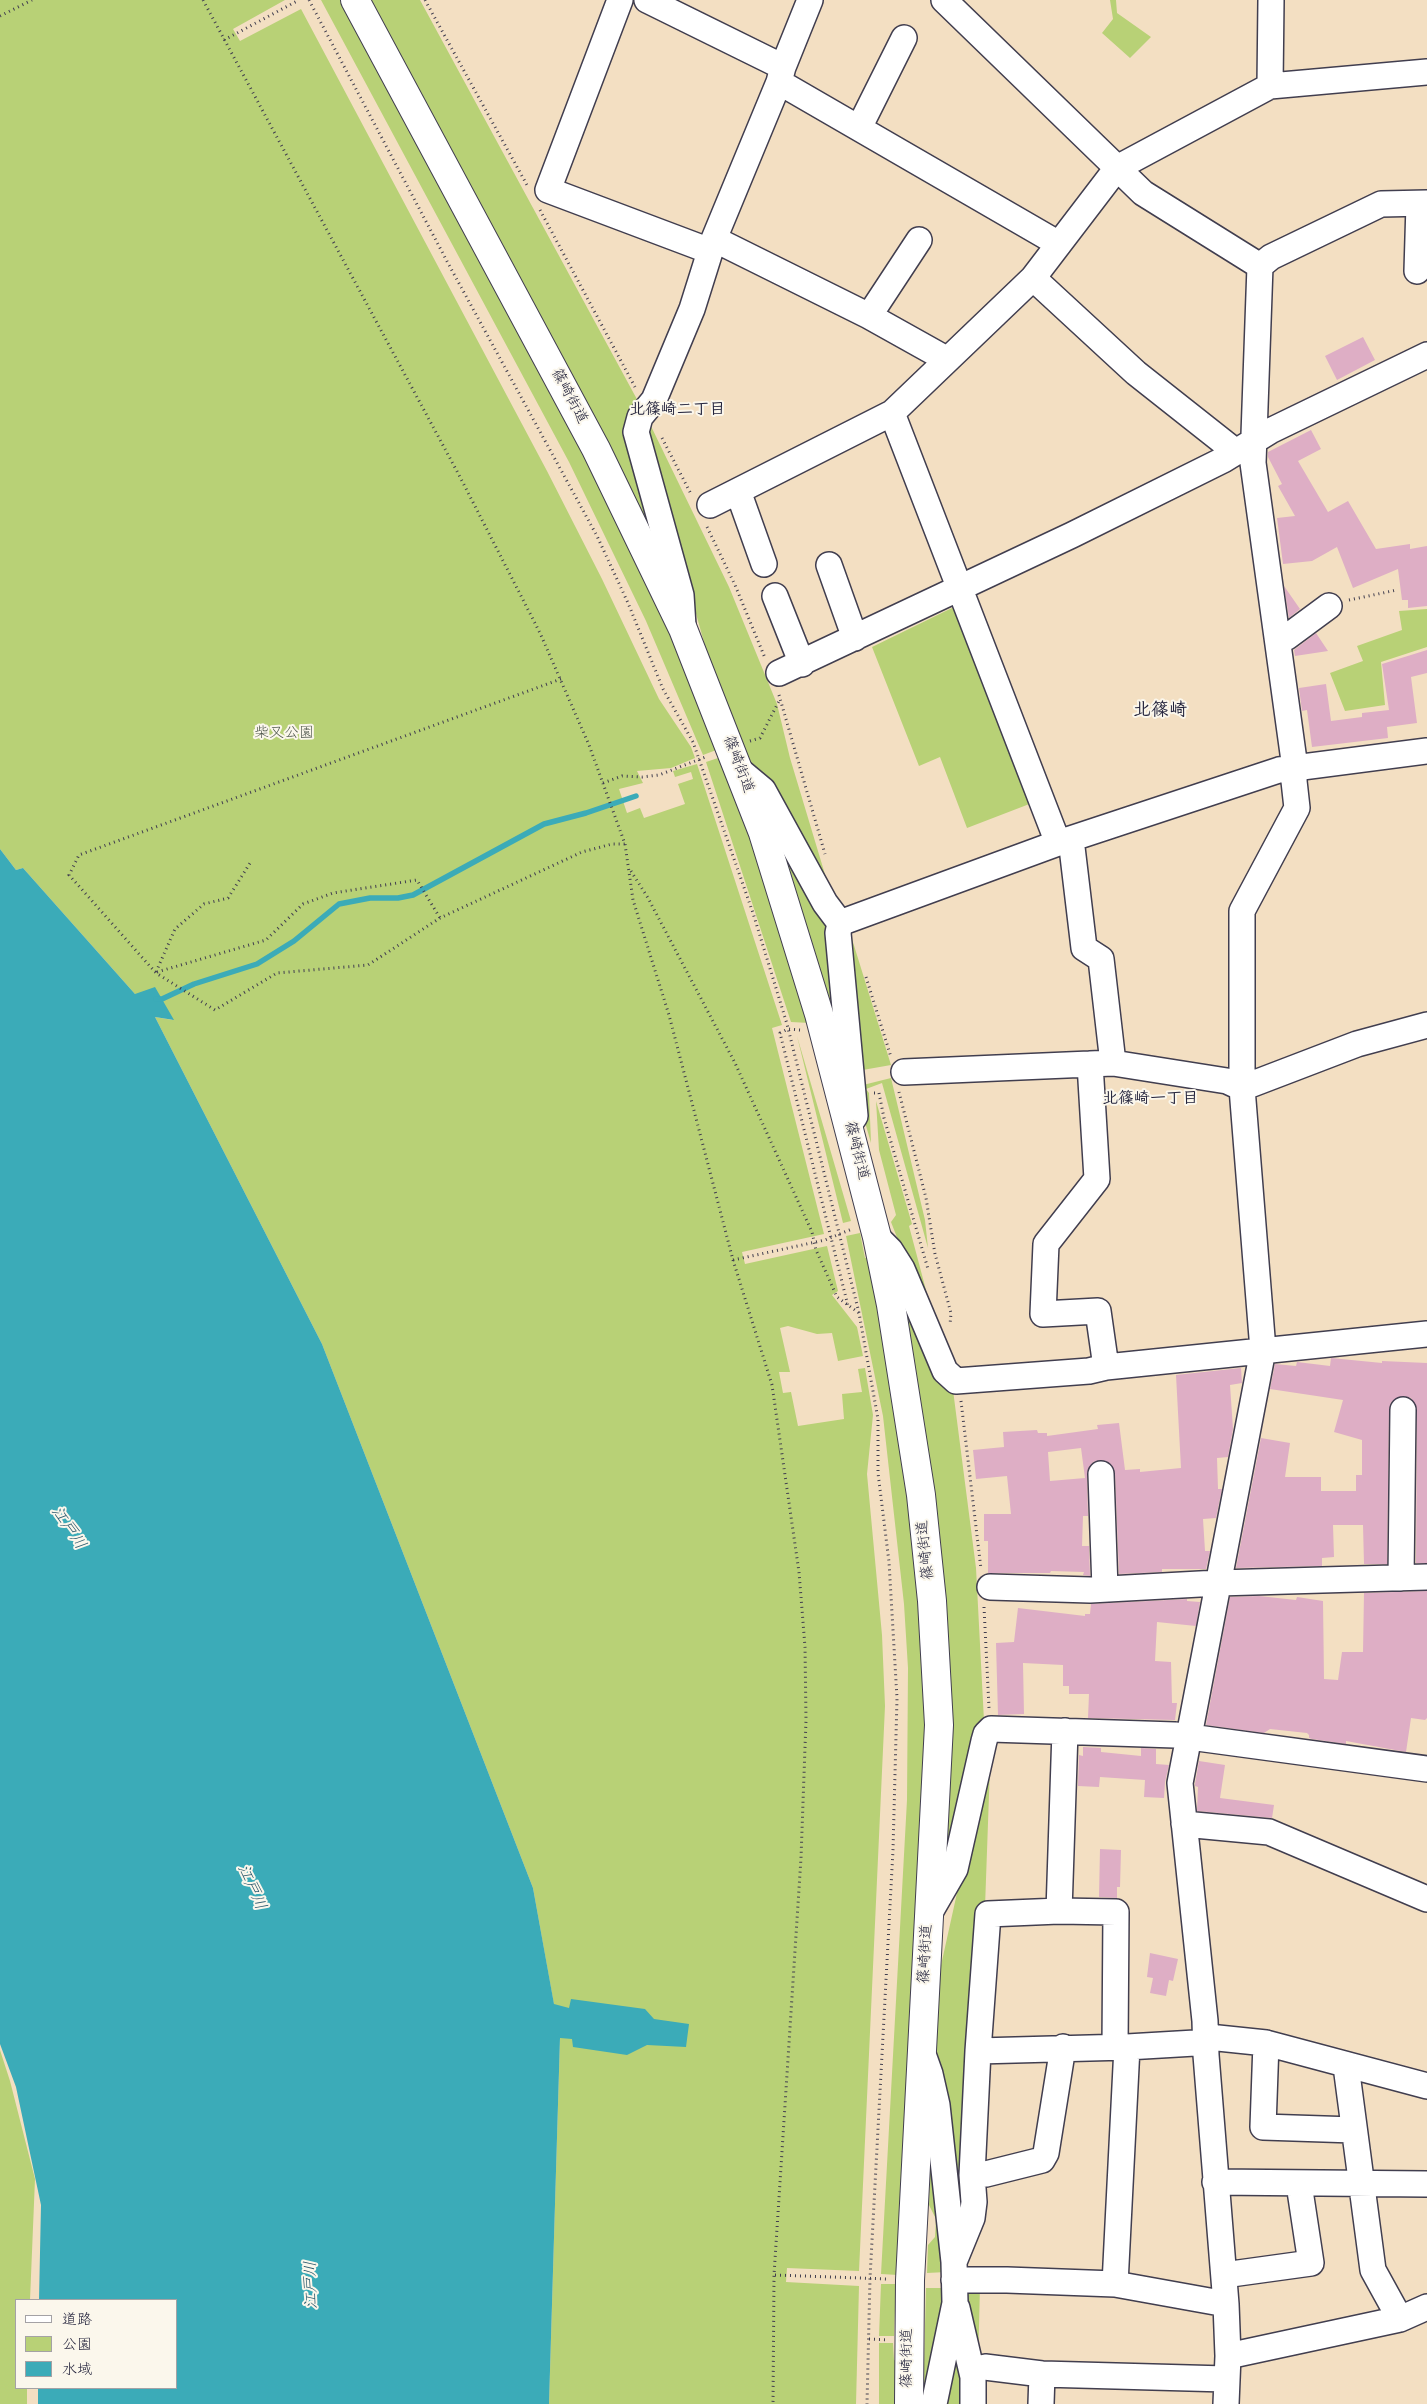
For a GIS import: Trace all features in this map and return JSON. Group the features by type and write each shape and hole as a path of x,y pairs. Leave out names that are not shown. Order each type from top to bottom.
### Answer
{"main road":[{"name":"篠崎街道","path":"354,0 596,449 683,629 763,833 814,996 877,1238 891,1304 921,1495 932,1601 939,1725 910,2280 909,2404"}],"street":[{"path":"620,0 548,190 712,245 869,316 946,359"},
{"path":"647,0 781,75 859,128 1059,244"},
{"path":"683,629 681,595 636,432 640,417 654,400 692,309 712,245 810,0"},
{"path":"944,0 1143,193 1260,266"},
{"path":"1270,0 1270,86"},
{"path":"859,128 904,38"},
{"path":"703,508 892,413 946,359 1033,278 1116,168 1270,86 1427,72"},
{"path":"1244,447 1260,266 1271,257 1381,204 1423,204 1416,270"},
{"path":"869,316 919,240"},
{"path":"1033,278 1136,373 1244,447 1253,463 1295,768 1296,808 1242,911 1242,1088 1264,1350 1180,1783 1205,2021 1215,2182 1224,2275 1227,2367 1226,2404"},
{"path":"774,676 1072,535 1427,355"},
{"path":"892,413 959,587 1064,841 1084,948 1101,959 1102,1063 1097,1179 1046,1244 1043,1314 1098,1311 1106,1367"},
{"path":"738,491 764,564"},
{"path":"829,565 855,638"},
{"path":"775,596 802,664"},
{"path":"1278,640 1287,637 1339,603"},
{"path":"840,923 1064,841 1278,770 1427,751"},
{"path":"739,770 763,790 825,903 840,923 838,933 854,1116 849,1125"},
{"path":"898,1074 1102,1063 1227,1081 1242,1088 1357,1044 1427,1025"},
{"path":"877,1238 890,1250 902,1269 945,1371 956,1381 1089,1371 1106,1367 1427,1334"},
{"path":"1402,1578 1403,1410"},
{"path":"1101,1474 1105,1589"},
{"path":"985,1590 1105,1589 1218,1582 1427,1578"},
{"path":"929,1914 955,1869 986,1734 991,1730 1065,1731 1188,1738 1427,1770"},
{"path":"1059,1911 1065,1731"},
{"path":"1184,1824 1269,1832 1427,1899"},
{"path":"934,2404 954,2282 972,2218 974,2202 972,2175 978,2050 988,1914 1059,1911 1116,1912 1122,2047 1115,2284"},
{"path":"978,2050 1122,2047 1195,2043 1218,2038 1266,2043 1346,2066 1427,2086"},
{"path":"1266,2043 1263,2128 1354,2130"},
{"path":"972,2175 986,2174 1042,2160 1046,2153 1063,2048"},
{"path":"921,2050 930,2074 937,2105 954,2282 973,2377 973,2404"},
{"path":"1346,2066 1373,2270 1400,2319"},
{"path":"1215,2182 1427,2184"},
{"path":"1224,2275 1311,2263 1300,2184"},
{"path":"954,2282 1007,2280 1115,2284 1226,2304"},
{"path":"986,2367 1042,2374 1227,2367 1400,2319 1427,2307"},
{"path":"1040,2404 1042,2374"}],"path":[{"path":"0,16 32,0"},
{"path":"204,0 460,475 540,633 589,745 625,844 633,900 669,1015 733,1260 772,1385 798,1572 804,1647 806,1720 801,1858 774,2275 773,2404"},
{"path":"224,40 299,0"},
{"path":"309,0 458,282 597,536 628,603 663,689 693,742 753,913 788,1029 842,1231 878,1419 878,1473 889,1562 897,1698 893,1850 870,2278 868,2404"},
{"path":"660,434 703,508 774,676 827,861"},
{"path":"1339,603 1397,590"},
{"path":"560,679 79,855 69,875 156,973 216,1010 277,973 368,965 440,918 582,852 612,844 625,844"},
{"path":"760,738 780,699"},
{"path":"603,783 622,776 642,777 659,775 705,757"},
{"path":"156,973 174,929 204,904 228,898 252,860"},
{"path":"629,868 648,898 735,1063 812,1232 814,1242 837,1297 859,1313"},
{"path":"156,973 266,940 303,904 333,893 417,880 440,918"},
{"path":"863,970 898,1074 926,1198 935,1254 951,1313 948,1328 944,1323"},
{"path":"803,1039 801,1030 788,1029 780,1033 848,1306"},
{"path":"872,1102 872,1094 879,1093 884,1118 930,1276"},
{"path":"733,1260 814,1242 831,1237 842,1231"},
{"path":"960,1393 985,1590 990,1710"},
{"path":"774,2275 882,2279"},
{"path":"869,2339 880,2340"}],"green space":[{"name":"柴又公園","path":"0,0 285,0 233,29 240,41 301,9 547,471 602,579 659,699 691,747 695,758 671,768 637,771 643,783 619,789 627,813 640,808 644,818 685,804 678,784 693,779 691,772 675,777 673,771 697,764 782,1025 772,1028 824,1234 742,1252 745,1264 827,1246 838,1291 832,1295 857,1327 863,1356 838,1361 832,1333 817,1334 788,1326 780,1328 790,1372 779,1372 783,1393 791,1392 798,1426 844,1419 842,1394 862,1392 858,1369 865,1368 873,1415 867,1474 882,1635 885,1706 859,2271 787,2268 786,2282 859,2286 856,2404 549,2404 560,2038 533,1888 322,1344 155,1017 173,1020 135,994 23,868 16,870 0,849"},
{"path":"321,0 341,0 586,455 663,612 719,749 703,755 646,621 569,462"},
{"path":"366,0 420,0 639,403 667,569"},
{"path":"1110,0 1116,0 1117,13 1151,37 1130,58 1102,33 1113,19"},
{"path":"648,420 729,587 777,704 790,758 833,901 766,783 742,749 715,682 644,426"},
{"path":"954,607 1032,803 967,828 940,757 919,766 872,647"},
{"path":"1427,609 1427,647 1381,662 1385,705 1345,711 1330,673 1363,661 1357,646 1402,630 1399,611"},
{"path":"721,757 757,857 810,1023 791,1022 706,762"},
{"path":"758,795 830,929 843,1068"},
{"path":"848,937 852,939 891,1065 857,1071"},
{"path":"797,1036 851,1221 843,1223"},
{"path":"891,1078 925,1220 928,1248 882,1083 866,1089 869,1093 871,1143 862,1112 859,1086"},
{"path":"876,1101 912,1224 909,1226 944,1358 891,1222 896,1215 879,1150"},
{"path":"860,1233 865,1258 870,1257 904,1454 922,1626 926,1758 898,2275 881,2274 907,1800 908,1668 904,1604 883,1416 846,1236"},
{"path":"894,1265 953,1390 976,1568 984,1721 943,1864"},
{"path":"991,1739 985,1907 964,2224 949,2167 935,2032 938,1979"},
{"path":"0,2050 10,2081 35,2179 30,2299 15,2299 15,2389 27,2389 27,2404 0,2404"},
{"path":"932,2112 946,2272 927,2273 928,2245 935,2237 936,2219 929,2205"},
{"path":"881,2284 896,2284 894,2336 879,2336"},
{"path":"966,2286 980,2286 978,2366 975,2369"},
{"path":"926,2288 945,2288 923,2404"},
{"path":"955,2327 966,2404 940,2404"},
{"path":"879,2343 893,2343 894,2360 897,2361 898,2404 879,2404"}],"water":[{"name":"江戸川","path":"0,849 16,870 23,868 135,994 155,987 174,1020 155,1017 322,1344 533,1888 554,2004 569,2008 571,1999 645,2009 654,2019 689,2024 686,2047 647,2045 627,2055 573,2047 572,2039 560,2038 549,2404 38,2404 38,2389 178,2389 178,2299 39,2299 41,2205 16,2087 0,2044"}],"building":[{"path":"1363,337 1375,360 1337,380 1325,356"},
{"path":"1311,430 1321,449 1298,461 1328,512 1348,501 1376,549 1410,544 1410,549 1427,546 1427,606 1408,608 1408,600 1402,600 1398,569 1353,588 1337,547 1312,561 1283,564 1277,518 1295,516 1278,486 1282,484 1268,457 1268,452"},
{"path":"1284,586 1300,609 1289,618"},
{"path":"1316,633 1328,651 1295,656 1294,650"},
{"path":"1427,650 1427,673 1411,677 1417,723 1387,727 1388,738 1312,747 1307,710 1302,711 1299,688 1326,684 1331,721 1362,717 1362,713 1389,710 1382,664"},
{"path":"1331,1358 1382,1363 1382,1361 1427,1363 1427,1563 1416,1563 1417,1410 1411,1398 1403,1396 1391,1402 1389,1410 1387,1564 1364,1564 1363,1525 1333,1525 1334,1557 1322,1558 1322,1566 1236,1568 1261,1438 1290,1443 1285,1477 1321,1477 1321,1491 1356,1491 1356,1475 1362,1475 1362,1440 1334,1432 1343,1400 1270,1389 1275,1364 1296,1366 1297,1362 1330,1366"},
{"path":"1241,1368 1242,1383 1230,1385 1233,1429 1228,1457 1217,1458 1218,1489 1222,1489 1216,1518 1203,1519 1205,1551 1210,1551 1206,1569 1162,1569 1162,1572 1119,1574 1115,1473 1108,1462 1101,1460 1093,1462 1087,1474 1088,1516 1083,1516 1082,1546 1089,1546 1090,1576 1083,1575 1084,1572 1051,1571 1050,1573 988,1573 988,1541 984,1541 984,1514 1011,1514 1007,1476 976,1479 973,1450 1004,1447 1003,1432 1037,1430 1038,1433 1047,1433 1047,1436 1098,1429 1097,1425 1119,1423 1125,1470 1140,1469 1140,1472 1181,1468 1176,1375","holes":["1081,1448 1085,1478 1050,1481 1048,1452"]},
{"path":"1427,1591 1427,1718 1425,1720 1411,1718 1406,1752 1346,1741 1346,1744 1312,1739 1309,1738 1307,1733 1270,1729 1264,1733 1206,1725 1230,1597 1259,1596 1296,1600 1297,1597 1323,1601 1324,1679 1338,1680 1342,1652 1363,1652 1364,1593"},
{"path":"1187,1599 1187,1601 1200,1602 1196,1626 1157,1622 1155,1661 1171,1662 1172,1703 1177,1703 1175,1720 1088,1718 1089,1694 1069,1694 1069,1686 1063,1686 1063,1665 1023,1663 1024,1714 998,1715 996,1643 1014,1642 1018,1608 1085,1616 1085,1614 1090,1614 1091,1604"},
{"path":"1083,1747 1101,1748 1101,1752 1141,1756 1141,1748 1156,1749 1156,1764 1169,1765 1164,1798 1144,1797 1145,1780 1100,1777 1099,1787 1078,1786 1079,1755 1083,1756"},
{"path":"1199,1761 1225,1765 1220,1798 1274,1805 1272,1818 1197,1811 1198,1787 1195,1784"},
{"path":"1100,1849 1121,1850 1120,1887 1117,1887 1117,1898 1099,1897"},
{"path":"1150,1953 1178,1959 1173,1981 1169,1980 1166,1996 1150,1993 1153,1978 1147,1977"}],"waterway":[{"path":"156,999 162,999 194,984 257,964 294,941 339,904 370,898 398,898 413,895 544,824 586,813 636,796"}],"district":[{"name":"北篠崎二丁目","path":"677,412"},
{"name":"北篠崎","path":"1160,712"},
{"name":"北篠崎一丁目","path":"1150,1101"}]}
